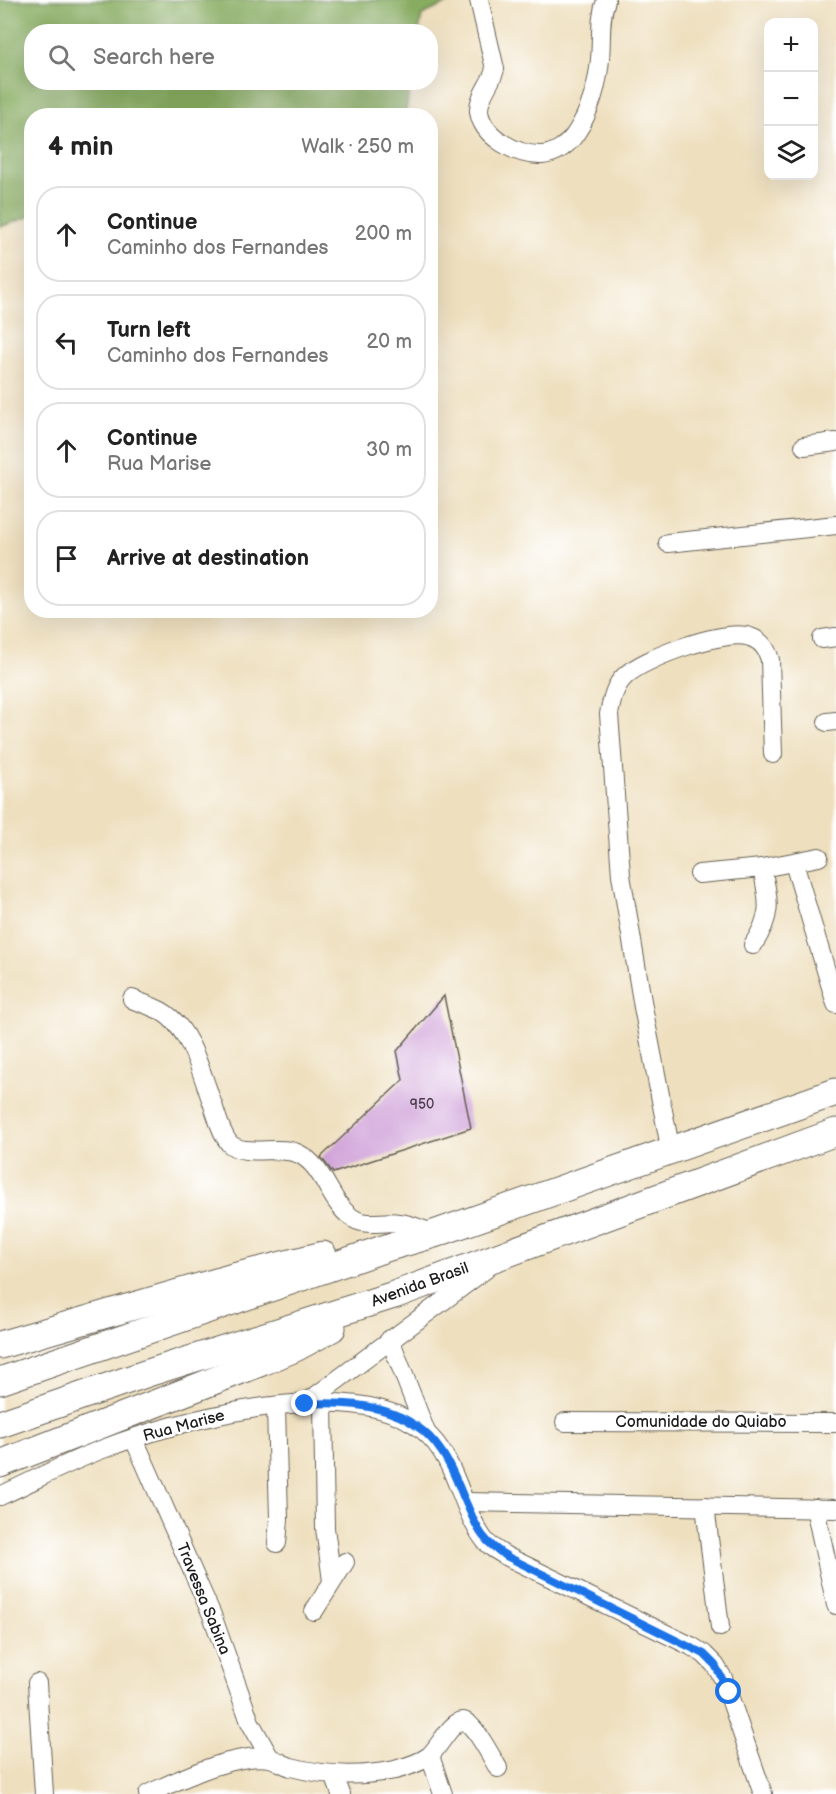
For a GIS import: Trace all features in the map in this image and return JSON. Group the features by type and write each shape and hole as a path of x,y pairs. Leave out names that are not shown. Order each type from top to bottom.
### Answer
{"highway":[{"path":"0,1381 389,1247 434,1234 836,1092"},
{"name":"Avenida Brasil","path":"0,1424 148,1373 394,1295 836,1132"},
{"path":"0,1345 287,1262 389,1247"},
{"path":"0,1464 295,1348 394,1295"}],"street":[{"path":"479,0 495,69 493,79 478,108 481,120 489,132 503,143 522,152 542,155 554,152 567,143 576,132 594,93 600,60 602,11 606,0"},
{"path":"804,446 836,442"},
{"path":"668,543 836,525"},
{"path":"671,1152 643,1007 621,874 609,714 615,690 623,677 659,655 699,643 740,635 749,636 759,641 767,650 770,660 773,754"},
{"path":"699,874 762,868 819,856"},
{"path":"794,863 836,1004"},
{"path":"753,945 764,928 768,910 768,897 762,868"},
{"path":"132,999 162,1011 184,1035 198,1063 217,1118 231,1145 247,1150 279,1149 299,1153 308,1160 339,1205 359,1222 400,1223 434,1234"},
{"path":"305,1404 506,1254"},
{"path":"390,1339 427,1433 441,1450 483,1539 491,1547 508,1557 704,1654 715,1665 729,1692 763,1794"},
{"path":"195,1387 208,1416"},
{"path":"323,1403 325,1528 332,1581"},
{"name":"Rua Marise","path":"0,1496 67,1463 208,1416 305,1404 353,1404 378,1408 402,1417 427,1433"},
{"path":"276,1407 279,1519 277,1543"},
{"name":"Comunidade do Quiabo","path":"565,1422 836,1423"},
{"name":"Travessa Sabina","path":"134,1439 212,1615 250,1722 270,1758"},
{"path":"466,1502 836,1509"},
{"path":"705,1506 720,1627"},
{"path":"815,1508 836,1605"},
{"path":"314,1611 345,1562"},
{"path":"37,1683 44,1794"},
{"path":"148,1794 185,1777 225,1763 270,1758 288,1767 334,1775 394,1770 410,1766 430,1756 458,1722 466,1721 471,1724 498,1768"},
{"path":"430,1756 443,1794"},
{"path":"334,1775 341,1794"}],"green space":[{"path":"0,0 455,0 422,15 420,24 24,24 24,90 410,90 406,108 24,108 24,218 0,227"}],"building":[{"path":"444,996 471,1128 333,1173 321,1157 403,1080 397,1051"}],"route":[{"path":"305,1404 353,1404 378,1408 415,1424 427,1433 441,1450 476,1526 483,1539 491,1547 691,1646 715,1665 729,1692"}]}
